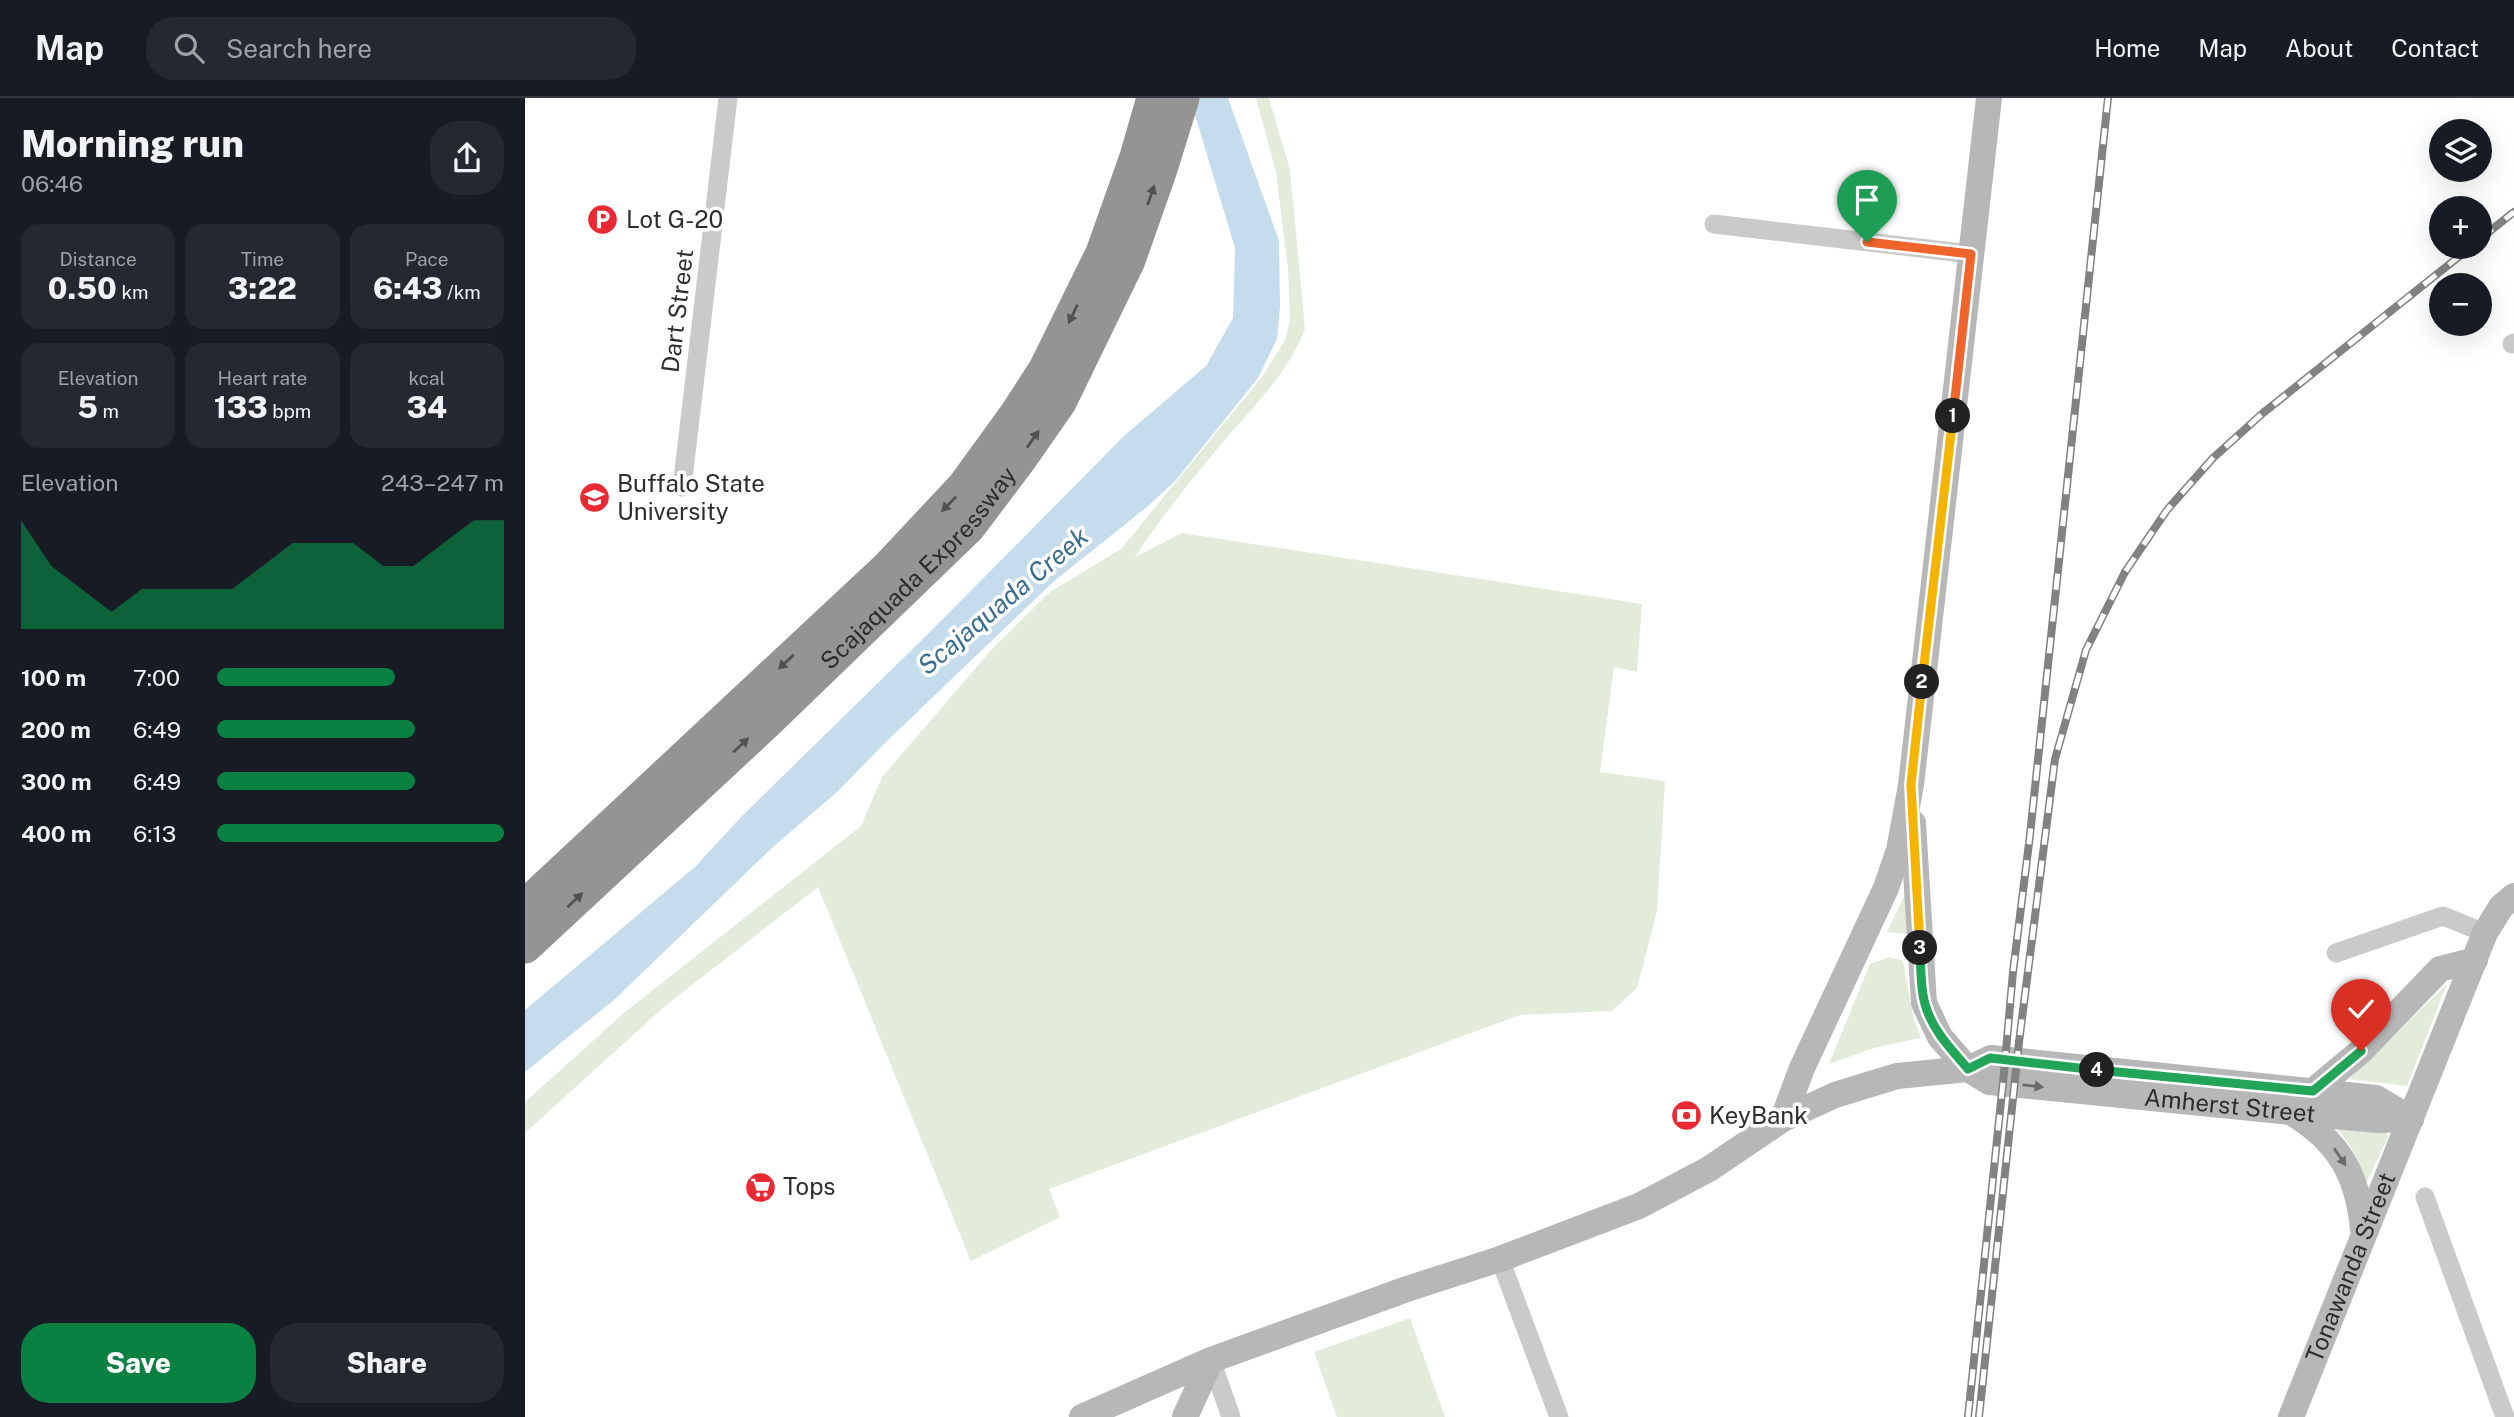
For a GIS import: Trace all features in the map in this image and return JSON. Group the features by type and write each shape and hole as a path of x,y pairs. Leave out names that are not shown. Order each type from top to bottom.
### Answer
{"highway":[{"name":"Scajaquada Expressway","path":"525,946 776,712 968,527 1059,402 1116,256 1137,157 1154,98"},
{"name":"Scajaquada Expressway","path":"525,907 888,568 964,488 1017,414 1116,256 1159,172 1182,98"},
{"path":"525,876 603,832"}],"street":[{"name":"Dart Street","path":"682,487 728,98"},
{"path":"1783,1119 1802,1068 1886,888 1899,850 1911,785 1989,98"},
{"path":"1714,224 1971,254"},
{"path":"1911,785 1924,1003 1940,1037 1968,1069"},
{"path":"2411,1119 2485,933 2501,907 2514,896"},
{"path":"2336,953 2443,916 2485,933"},
{"path":"2313,1091 2361,1051 2440,969 2475,960"},
{"name":"Amherst Street","path":"1211,1360 1621,1214 1677,1188 1783,1119 1861,1085 1897,1076 1968,1069 1990,1058 2376,1097 2411,1119"},
{"name":"Amherst Street","path":"1968,1069 1989,1082 2378,1120 2411,1119"},
{"path":"2290,1112 2309,1123 2345,1161 2357,1188 2363,1233"},
{"name":"Tonawanda Street","path":"2291,1417 2411,1119"},
{"path":"2425,1197 2505,1417"},
{"path":"1500,1259 1559,1417"},
{"path":"1081,1417 1211,1360"},
{"path":"1185,1417 1211,1360"},
{"path":"1211,1360 1231,1417"}],"green space":[{"path":"1256,98 1269,98 1290,170 1305,329 1280,375 1188,484 1135,557 1182,533 1642,604 1637,672 1614,667 1600,772 1665,781 1657,911 1637,988 1612,1011 1520,1015 1049,1189 1060,1217 971,1261 818,887 665,1006 525,1133 525,1102 625,1012 861,826 882,777 992,649 1050,592 1121,549 1262,377 1285,340 1290,320 1288,269 1276,172"},
{"path":"1906,892 1907,934 1887,932"},
{"path":"1889,957 1903,961 1914,1020 1921,1038 1877,1047 1829,1064 1870,964"},
{"path":"2447,984 2407,1086 2349,1079"},
{"path":"2330,1122 2386,1130 2388,1137 2366,1184 2353,1150"},
{"path":"1410,1318 1445,1417 1337,1417 1314,1352"}],"water":[{"name":"Scajaquada Creek","path":"1186,98 1228,98 1279,241 1280,307 1277,339 1258,378 1176,480 1148,506 1053,582 837,792 774,846 615,999 525,1072 525,1010 696,866 741,817 933,629 1125,435 1206,366 1233,318 1235,248 1195,115"}],"railway":[{"path":"1968,1417 2013,972 2108,98"},
{"path":"2492,229 2514,212"},
{"path":"1979,1417 2019,1042 2055,759 2086,650 2125,572 2167,510 2213,458 2263,413 2456,259"}],"place":[{"name":"Lot G-20","path":"603,220"},
{"name":"Buffalo State University","path":"594,498"},
{"name":"KeyBank","path":"1686,1116"},
{"name":"Tops","path":"760,1187"}],"route":[{"path":"1867,242 1971,254 1911,785 1924,1003 1940,1037 1968,1069 1990,1058 2313,1091 2361,1051"}]}
